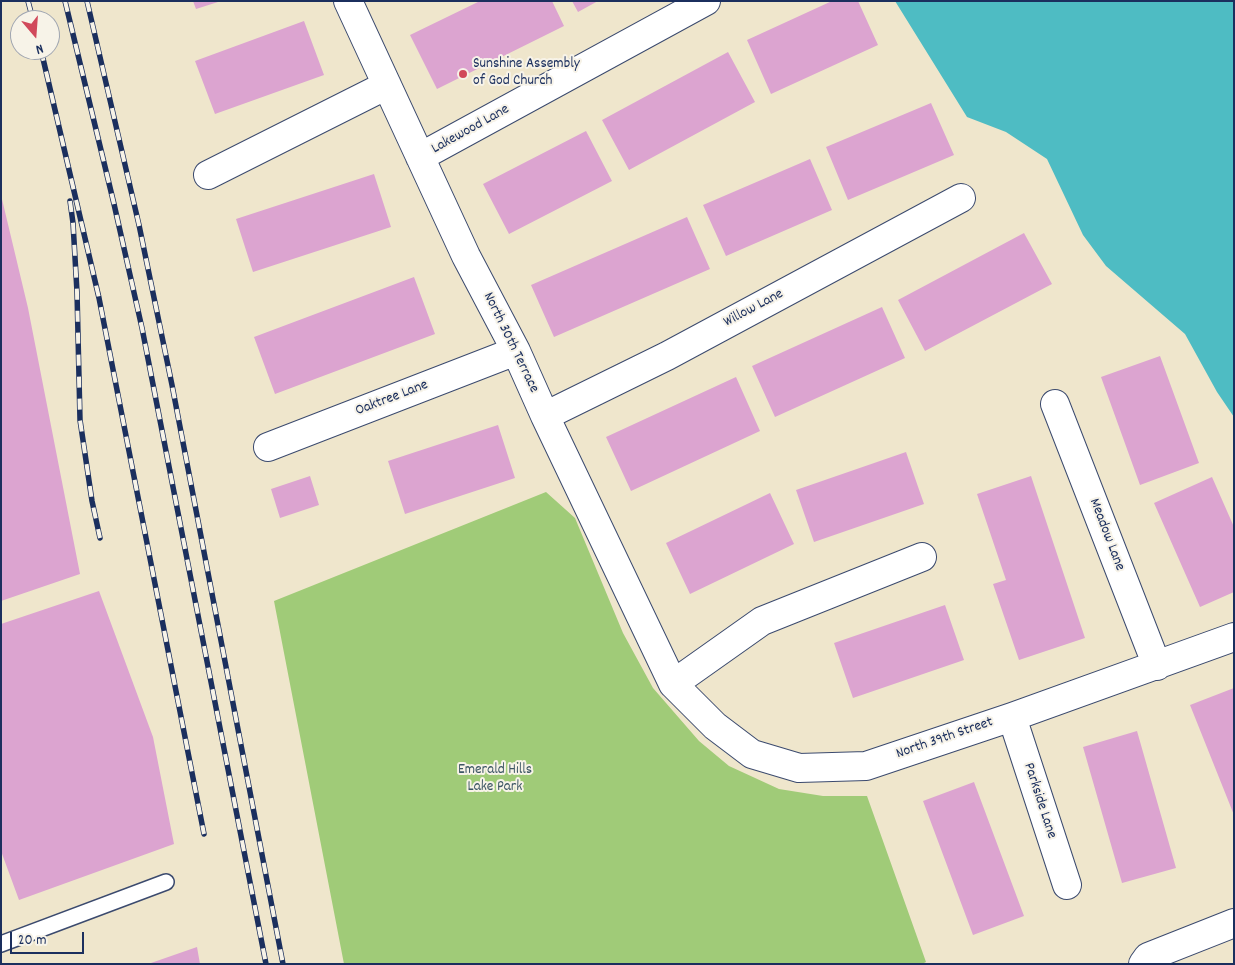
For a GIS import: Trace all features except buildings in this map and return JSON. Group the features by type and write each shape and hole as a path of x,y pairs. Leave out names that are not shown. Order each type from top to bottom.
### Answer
{"street":[{"name":"North 30th Terrace","path":"348,1 466,256 516,351 673,684"},
{"name":"Lakewood Lane","path":"420,157 706,1"},
{"path":"208,175 387,85"},
{"name":"Willow Lane","path":"545,416 667,356 961,198"},
{"name":"Oaktree Lane","path":"268,447 516,351"},
{"name":"Meadow Lane","path":"1055,404 1157,666"},
{"path":"673,684 762,621 922,557"},
{"name":"North 39th Street","path":"673,684 715,726 752,754 799,768 866,766 1012,717 1234,637"},
{"name":"Parkside Lane","path":"1012,717 1067,885"},
{"path":"1143,964 1148,957 1234,924"}],"lane":[{"path":"1,944 166,882"}],"green space":[{"name":"Emerald Hills Lake Park","path":"546,492 575,518 623,633 653,688 699,741 729,766 779,789 823,796 867,796 926,962 922,964 344,964 274,601"}],"water":[{"path":"895,1 1234,1 1234,417 1217,392 1185,334 1106,266 1083,235 1047,159 1006,132 967,117"}],"railway":[{"path":"28,1 30,10"},
{"path":"65,1 142,328 266,964"},
{"path":"87,1 139,225 172,385 283,964"},
{"path":"43,60 99,298 204,834"},
{"path":"70,201 77,292 80,420 92,501 100,538"}],"place":[{"name":"Sunshine Assembly of God Church","path":"463,74"}]}
